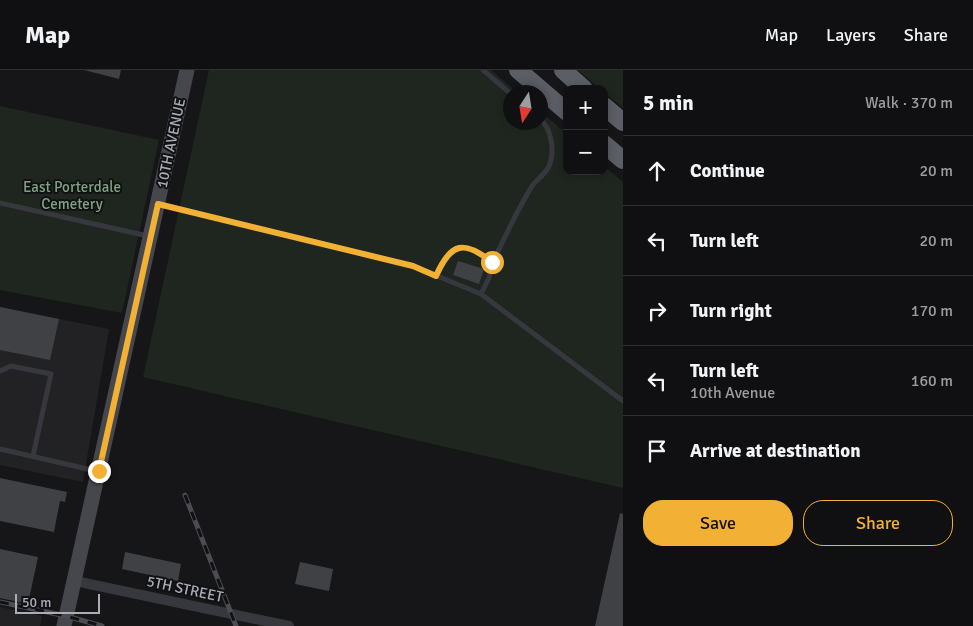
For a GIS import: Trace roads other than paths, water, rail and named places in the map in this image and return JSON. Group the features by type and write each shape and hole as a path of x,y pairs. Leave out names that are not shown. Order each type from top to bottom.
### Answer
{"highway":[{"path":"518,70 563,109"},
{"path":"563,70 580,85"},
{"path":"608,109 623,122"},
{"path":"608,147 623,160"}],"main road":[{"name":"10TH AVENUE","path":"64,626 187,70"}],"street":[{"name":"5TH STREET","path":"75,581 289,626"}],"lane":[{"path":"483,70 503,87"},
{"path":"481,294 489,278 492,262 520,207 534,184 549,167 552,155 552,139 548,130"},
{"path":"0,203 151,236"},
{"path":"158,204 413,266 481,294 623,402"},
{"path":"436,276 443,260 450,251 463,247 479,252 492,262"},
{"path":"0,371 11,366 51,374 32,456"},
{"path":"0,449 99,471"}],"railway":[{"path":"185,495 236,626"},
{"path":"0,602 102,626"}],"park label":[{"name":"East Porterdale Cemetery","path":"72,196"}]}
